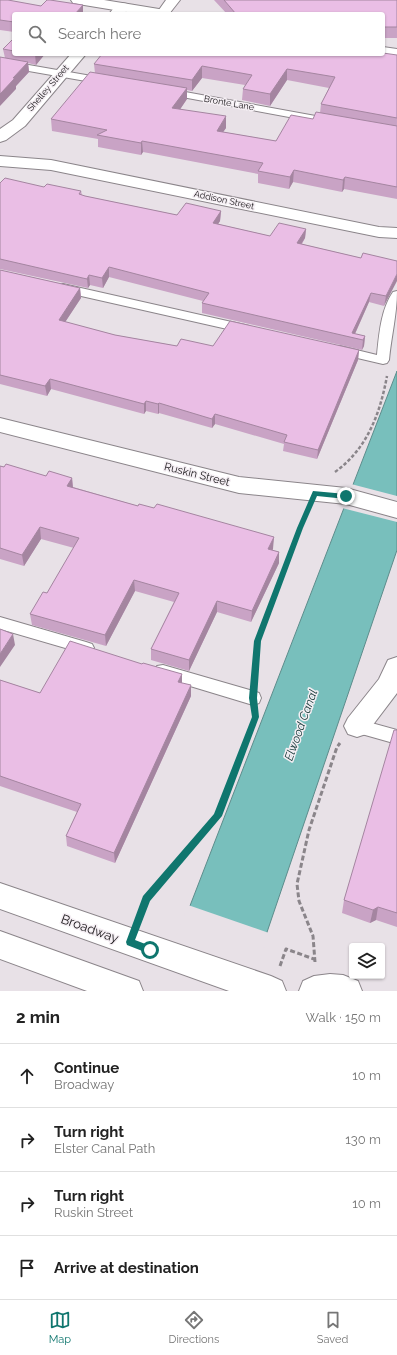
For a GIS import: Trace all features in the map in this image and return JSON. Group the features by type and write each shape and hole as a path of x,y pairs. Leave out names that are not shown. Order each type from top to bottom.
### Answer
{"street":[{"path":"78,0 119,11 133,12"},
{"path":"164,12 173,0"},
{"path":"385,51 397,53"},
{"name":"Shelley Street","path":"3,150 19,123 77,56"},
{"name":"Addison Street","path":"3,150 51,165 379,232 397,233"},
{"name":"Ruskin Street","path":"0,425 239,485 346,496 397,510"},
{"path":"357,726 389,685 397,667"},
{"name":"Broadway","path":"0,896 140,946 270,983"},
{"path":"0,945 128,991"}],"lane":[{"path":"0,63 114,83"},
{"name":"Bronte Lane","path":"159,91 343,124"},
{"path":"54,286 253,331"},
{"path":"329,348 383,360 386,332 397,295"},
{"path":"0,623 100,652"},
{"path":"146,666 253,698"},
{"path":"357,726 397,737"}],"path":[{"path":"140,946 146,899 218,816 255,717 253,698 258,641 300,528 323,474 332,475 346,464 368,437 386,385 387,378 383,360"},
{"path":"328,990 314,959 313,936 299,901 297,884 309,830 337,747 357,726"},
{"path":"270,983 286,949 314,959"}],"water":[{"name":"Elwood Canal","path":"397,371 397,550 247,991 157,991"}],"pier":[{"path":"351,484 397,496 397,522 342,508"},
{"path":"188,905 269,933 249,991 155,991"}],"building":[{"path":"0,0 41,6 47,0 83,5 77,12 12,12 12,22 0,20"},
{"path":"224,0 397,0 397,27 385,27 385,12 234,12"},
{"path":"12,40 12,51 3,49"},
{"path":"385,53 397,55 397,118 321,104 335,77 287,69 270,94 243,89 252,75 202,66 192,80 94,64 100,56 385,56"},
{"path":"0,57 28,62 0,94"},
{"path":"90,72 187,88 172,108 226,116 217,131 276,141 291,115 313,119 316,112 397,126 397,187 345,177 343,180 294,170 290,177 258,171 263,163 142,141 141,143 97,135 107,130 51,119"},
{"path":"5,178 44,187 47,184 81,191 79,194 85,196 177,215 186,203 221,211 213,223 270,236 279,223 306,229 297,243 361,258 363,253 397,261 397,274 386,296 371,293 352,333 365,336 363,340 202,303 209,293 109,267 102,278 89,275 87,279 0,259 0,183"},
{"path":"0,270 80,288 59,320 115,335 177,346 181,339 213,346 230,321 359,350 318,450 284,442 287,435 215,414 212,419 159,403 146,401 144,404 50,379 45,386 0,375"},
{"path":"6,464 46,476 49,471 72,478 67,486 138,506 139,504 154,508 157,504 274,537 268,549 279,552 252,611 217,601 189,660 151,649 179,593 134,580 105,635 30,614 43,592 47,593 79,538 40,527 22,555 0,548 0,466 4,467"},
{"path":"0,629 13,634 0,654"},
{"path":"70,641 142,664 143,663 182,674 178,682 191,685 114,853 66,836 81,804 0,776 0,680 40,693"},
{"path":"394,730 397,730 397,913 378,907 373,910 344,900"}],"route":[{"path":"150,950 130,942 146,899 218,816 255,717 253,698 258,641 263,624 315,493 346,496"}]}
